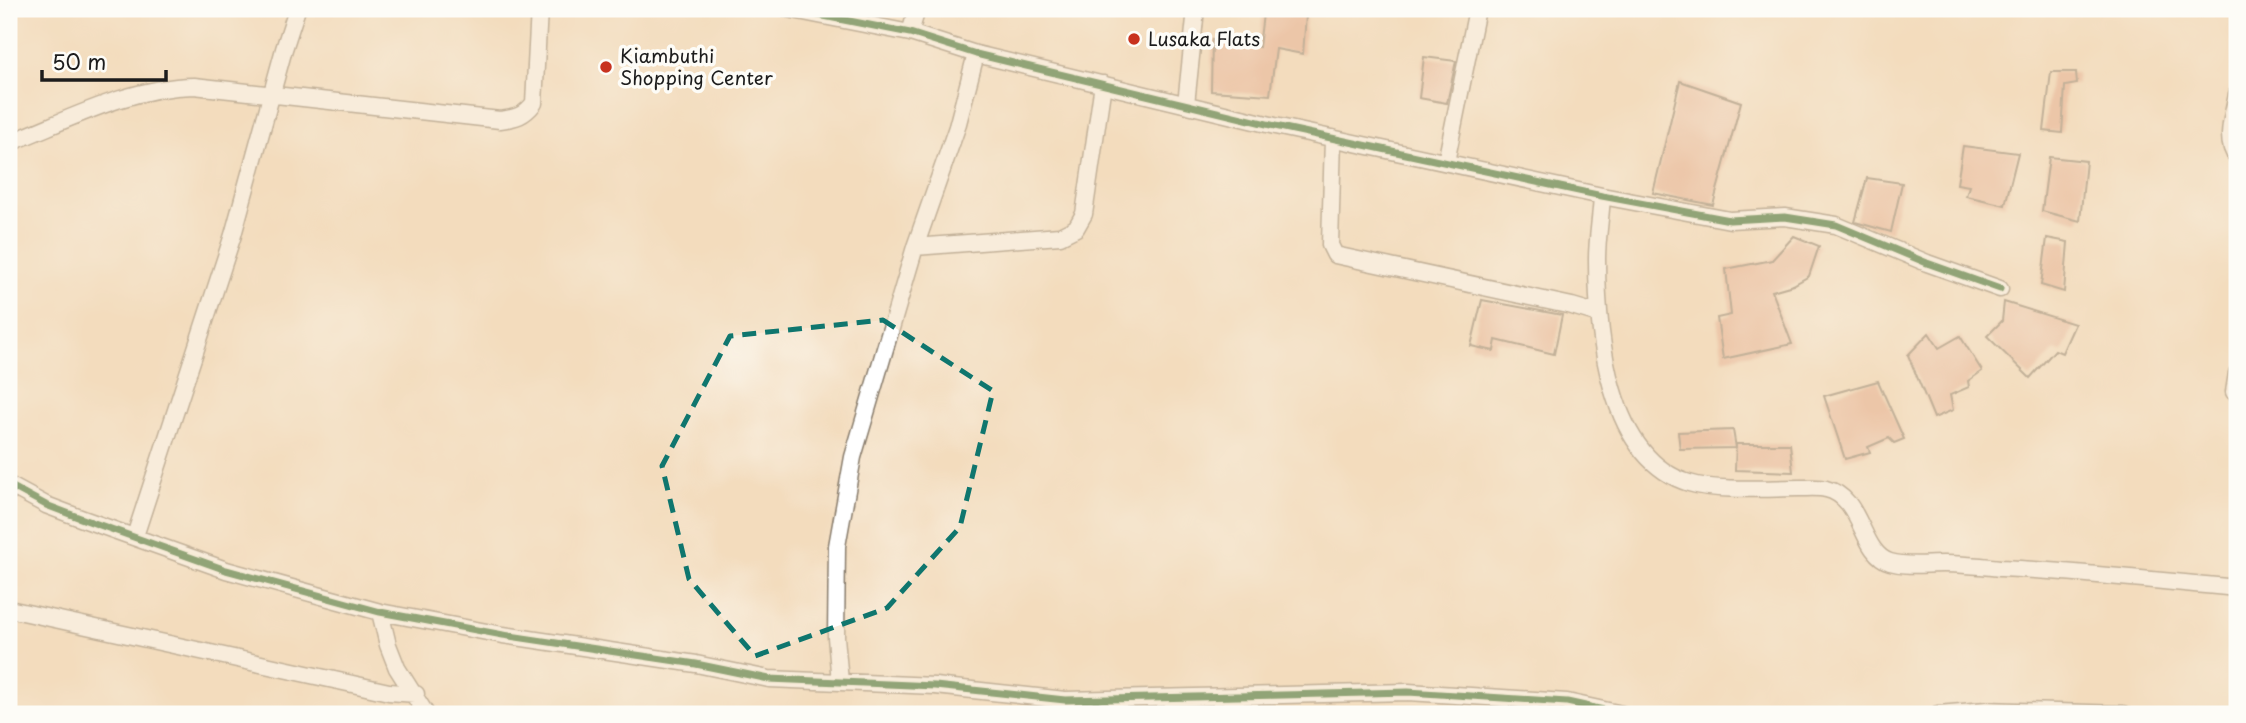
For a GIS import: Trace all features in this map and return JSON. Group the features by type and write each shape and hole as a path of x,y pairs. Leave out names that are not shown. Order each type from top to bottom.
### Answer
{"street":[{"path":"135,536 233,235 297,9"},
{"path":"9,143 151,89 194,86 500,120 513,118 525,114 534,103 539,9"},
{"path":"788,9 910,33 976,54 1186,104 1602,196 1730,220 1785,217 1836,225 1927,263 2000,289"},
{"path":"910,33 918,9"},
{"path":"1186,104 1196,9"},
{"path":"1446,162 1477,9"},
{"path":"840,682 836,637 837,546 853,457 915,247 957,127 976,54"},
{"path":"915,247 1060,236 1076,228 1084,214 1103,84"},
{"path":"2237,94 2230,135 2233,153 2237,157"},
{"path":"1333,138 1330,245 1335,255 1599,314"},
{"path":"1602,196 1597,257 1599,314 1612,388 1623,421 1640,447 1663,471 1690,484 1716,487 1827,489 1848,502 1873,548 1886,561 1905,565 1945,564 2094,573 2237,588"},
{"path":"2234,392 2237,373"},
{"path":"9,485 46,505 226,570 380,612 503,635 696,664 769,679 935,686 1065,700 1408,692 1567,702 1622,714"},
{"path":"9,609 390,692 416,694"},
{"path":"380,612 397,668 416,694 426,714"},
{"path":"1250,696 1251,714"},
{"path":"1938,714 1986,710 2123,714"}],"highlighted area":[{"path":"883,320 993,391 960,527 887,608 755,656 689,579 662,466 730,336"}],"building":[{"path":"1263,14 1306,15 1303,54 1276,49 1270,95 1211,91 1212,40 1259,47"},
{"path":"1424,57 1456,61 1447,103 1419,98"},
{"path":"2051,72 2076,72 2077,84 2065,86 2062,133 2044,131"},
{"path":"1680,81 1741,102 1713,205 1653,193"},
{"path":"1963,146 2018,153 2005,205 1966,196 1969,186 1957,184"},
{"path":"2049,157 2086,161 2080,221 2042,211"},
{"path":"1867,178 1902,183 1891,232 1855,222"},
{"path":"1794,236 1819,246 1809,276 1793,285 1772,291 1792,344 1723,359 1717,318 1731,315 1726,269 1772,260"},
{"path":"2047,238 2068,242 2064,292 2041,285"},
{"path":"1482,300 1562,315 1554,354 1496,340 1494,351 1471,346"},
{"path":"2004,302 2075,324 2062,353 2055,350 2030,378 1987,336 2002,321"},
{"path":"1929,333 1939,348 1960,336 1982,371 1968,381 1969,387 1950,395 1953,410 1934,418 1908,355"},
{"path":"1878,381 1904,439 1894,443 1889,438 1868,447 1870,452 1845,459 1824,396"},
{"path":"1733,430 1736,448 1680,449 1678,432"},
{"path":"1736,444 1790,444 1793,472 1735,470"}],"cycle path":[{"path":"788,9 910,33 976,54 1275,126 1602,196 1730,220 1785,217 1836,225 1927,263 2000,289"},
{"path":"9,485 46,505 226,570 380,612 503,635 696,664 769,679 935,686 1065,700 1408,692 1567,702 1622,714"}],"place":[{"name":"Lusaka Flats","path":"1134,39"},
{"name":"Kiambuthi Shopping Center","path":"606,67"}]}
